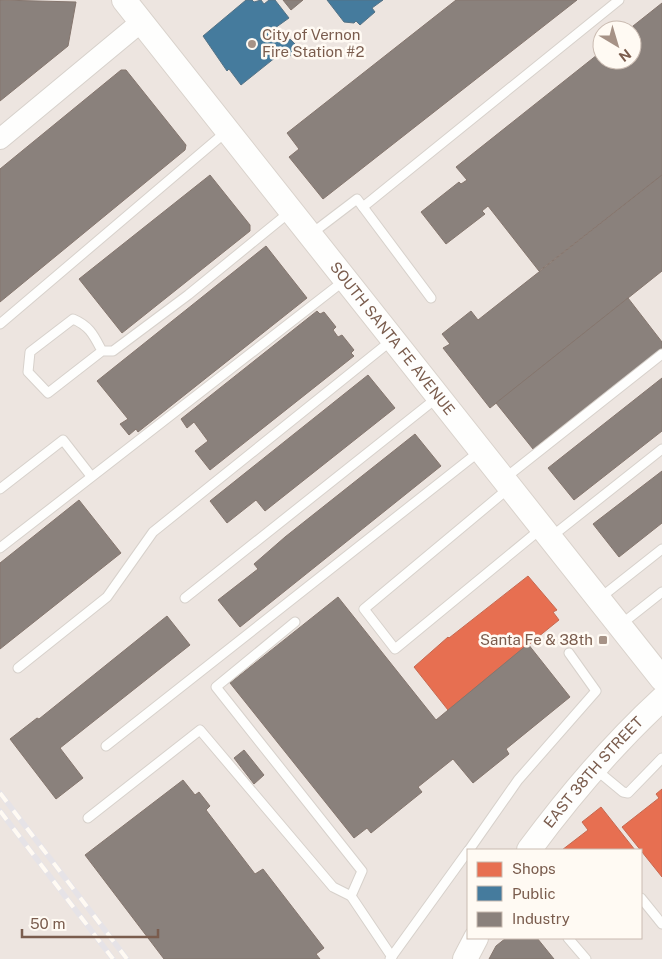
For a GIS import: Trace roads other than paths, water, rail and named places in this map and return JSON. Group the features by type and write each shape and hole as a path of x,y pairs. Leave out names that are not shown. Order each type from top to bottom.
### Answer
{"main road":[{"name":"SOUTH SANTA FE AVENUE","path":"124,0 662,679"},
{"name":"EAST 38TH STREET","path":"530,849 564,802 594,768 662,699"},
{"path":"465,959 475,939"}],"street":[{"path":"0,139 141,22"}],"lane":[{"path":"362,206 619,0"},
{"path":"0,324 228,131"},
{"path":"310,234 357,198 431,298"},
{"path":"102,351 92,330 84,323 73,319 30,352 28,372 48,392 102,351 113,351 188,295 291,211"},
{"path":"0,548 345,280"},
{"path":"18,668 107,597 154,532 392,340"},
{"path":"662,354 507,483 364,609 395,649 546,532 662,449"},
{"path":"184,598 438,397"},
{"path":"0,488 64,440 91,476"},
{"path":"106,746 480,451"},
{"path":"598,600 662,548"},
{"path":"619,626 662,592"},
{"path":"295,622 216,687 362,871 351,896"},
{"path":"472,849 518,780 596,691 568,653"},
{"path":"88,818 200,730 333,888 351,896 391,958 467,856"},
{"path":"594,768 623,792 628,793 662,758"},
{"path":"642,899 662,924"},
{"path":"569,939 586,959"}],"railway":[{"path":"0,793 127,959"},
{"path":"0,811 113,959"}],"place":[{"name":"City of Vernon Fire Station #2","path":"252,44"},
{"name":"Santa Fe & 38th","path":"603,640"}]}
